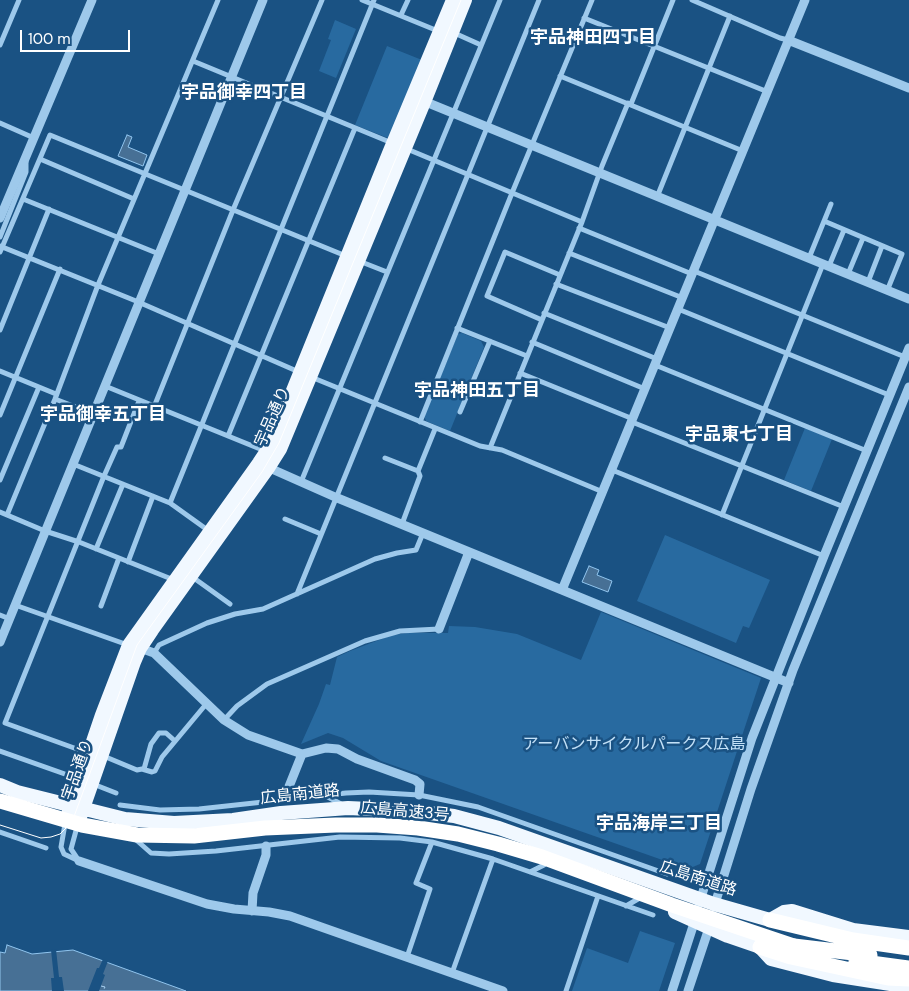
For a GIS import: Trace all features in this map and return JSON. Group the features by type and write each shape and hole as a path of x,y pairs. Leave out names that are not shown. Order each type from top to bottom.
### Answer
{"highway":[{"name":"宇品通り","path":"446,32 453,0"},
{"name":"宇品通り","path":"141,649 190,576 214,534 265,461 305,374 446,32 465,0"},
{"name":"宇品通り","path":"71,826 95,754 141,649 175,580 214,534"},
{"name":"広島南道路","path":"0,785 17,792 125,819 174,823 233,820 281,813 348,808 413,811 472,821 499,828 714,904 770,920"},
{"path":"0,802 71,826 134,838 179,840 235,838 270,832 335,832 359,827 434,834 497,849 544,865 638,899 728,936 791,957 888,978 909,979"},
{"name":"広島高速3号","path":"0,802 82,825 137,835 194,836 265,828 336,824 418,828 458,834 542,858 672,905 794,946"},
{"path":"770,920 784,912 792,911 853,930 909,937"},
{"path":"770,920 853,940 909,948"},
{"path":"760,946 771,959 832,975 909,987"},
{"path":"794,946 909,959"},
{"path":"794,946 833,957 909,968"}],"street":[{"path":"0,45 19,0"},
{"path":"0,218 92,0"},
{"path":"7,515 98,285 218,0"},
{"path":"0,642 263,0"},
{"path":"154,407 233,210 322,0"},
{"path":"362,0 373,2 401,15 481,44"},
{"path":"401,15 408,0"},
{"path":"301,483 500,0"},
{"path":"297,594 539,0"},
{"path":"420,422 592,0"},
{"path":"490,448 582,222 599,173 673,0"},
{"path":"692,0 780,38 909,88"},
{"path":"562,590 805,0"},
{"path":"170,503 373,2"},
{"path":"657,196 730,16"},
{"path":"584,18 768,92"},
{"path":"193,61 582,222"},
{"path":"560,76 743,151"},
{"path":"419,99 909,299"},
{"path":"0,123 34,138"},
{"path":"228,436 355,128"},
{"path":"388,272 185,192 50,136 1,248 60,269 435,429 480,446 502,450 603,492"},
{"path":"0,237 26,172 26,158"},
{"path":"40,159 134,199"},
{"path":"23,199 159,254"},
{"path":"809,258 831,204"},
{"path":"0,330 49,210"},
{"path":"824,221 902,254 888,291"},
{"path":"579,228 803,315 907,352 752,738 672,991"},
{"path":"722,515 803,315 844,230"},
{"path":"848,274 863,238"},
{"path":"868,282 882,246"},
{"path":"542,320 487,296 505,252 560,275"},
{"path":"569,253 683,298"},
{"path":"0,415 60,269"},
{"path":"556,284 670,328"},
{"path":"678,309 889,395"},
{"path":"544,313 764,408 867,450"},
{"path":"457,328 527,356"},
{"path":"460,412 490,340"},
{"path":"532,342 645,389"},
{"path":"0,371 39,387 94,414"},
{"path":"520,373 632,421 844,507"},
{"path":"105,386 228,436 301,483 789,683"},
{"path":"0,480 39,387"},
{"path":"688,991 710,927 714,904 748,798 789,683 909,387"},
{"path":"139,401 121,447 117,447 104,476 5,723 136,770 144,769 152,772 155,771 162,757 207,704"},
{"path":"402,524 420,476 418,471 435,429"},
{"path":"385,458 418,471"},
{"path":"73,464 170,503 214,534"},
{"path":"612,470 824,556"},
{"path":"96,549 123,484"},
{"path":"128,562 153,496"},
{"path":"0,512 45,532 79,542 175,580"},
{"path":"285,519 320,534"},
{"path":"141,649 159,645 207,623 235,614 263,609 375,559 397,552 416,550 423,533"},
{"path":"224,720 237,706 267,684 365,641 400,631 439,629 469,552"},
{"path":"101,606 119,558"},
{"path":"190,576 230,604"},
{"path":"15,605 141,649 224,720 248,735 302,754 326,748 338,749 416,780 420,784 419,795"},
{"path":"0,615 10,618"},
{"path":"144,769 151,744 159,733 166,733 175,741"},
{"path":"0,751 116,793"},
{"path":"288,798 288,789 302,754"},
{"path":"120,805 160,810 200,809 288,798 369,792 419,795 478,808 667,874"},
{"path":"323,795 348,808"},
{"path":"149,821 160,810"},
{"path":"71,826 73,838 71,849 79,862"},
{"path":"71,826 61,847 64,854 79,862 207,904 290,916 502,991"},
{"path":"0,832 46,848"},
{"path":"134,838 151,852 169,854 216,852 266,846 335,832 432,842 493,859 653,916"},
{"path":"407,957 430,889 416,884 432,842"},
{"path":"252,910 253,893 266,855 266,846"},
{"path":"452,973 493,859"},
{"path":"635,863 642,879"},
{"path":"530,872 544,865"},
{"path":"566,991 598,896"},
{"path":"626,906 638,899"}],"green space":[{"path":"335,20 356,29 336,78 319,71 331,40 328,39"},
{"path":"387,46 422,60 391,136 388,138 355,125"},
{"path":"462,333 481,341 484,347 450,431 426,421 424,416 458,334"},
{"path":"805,428 832,439 811,491 784,480"},
{"path":"665,535 770,580 749,628 743,626 736,643 637,601"},
{"name":"アーバンサイクルパークス広島","path":"601,612 761,678 700,864 688,869 381,761 343,738 328,733 301,744 326,684 330,685 337,657 350,651 392,635 448,633 449,626 475,627 517,634 581,660"},
{"path":"640,931 675,943 659,991 572,991 587,948 628,963"}],"shaded area":[{"path":"127,135 132,137 128,147 147,155 143,166 118,156"},
{"path":"589,566 599,570 597,575 612,581 608,592 582,582"},
{"path":"7,945 32,954 73,950 186,991 0,991 0,952 5,953"}],"pier":[{"path":"56,949 59,977 62,977 64,991 52,991 51,978 54,978 51,950"},
{"path":"103,959 108,961 99,991 88,991 97,968 99,968"}],"ferry route":[{"path":"101,986 105,987 103,991"}],"tram line":[{"path":"0,825 41,838 60,834 72,822 137,645 262,472 279,443 461,0"}],"district":[{"name":"宇品神田四丁目","path":"593,38"},
{"name":"宇品御幸四丁目","path":"244,93"},
{"name":"宇品神田五丁目","path":"477,391"},
{"name":"宇品御幸五丁目","path":"103,415"},
{"name":"宇品東七丁目","path":"739,435"},
{"name":"宇品海岸三丁目","path":"659,824"}]}
